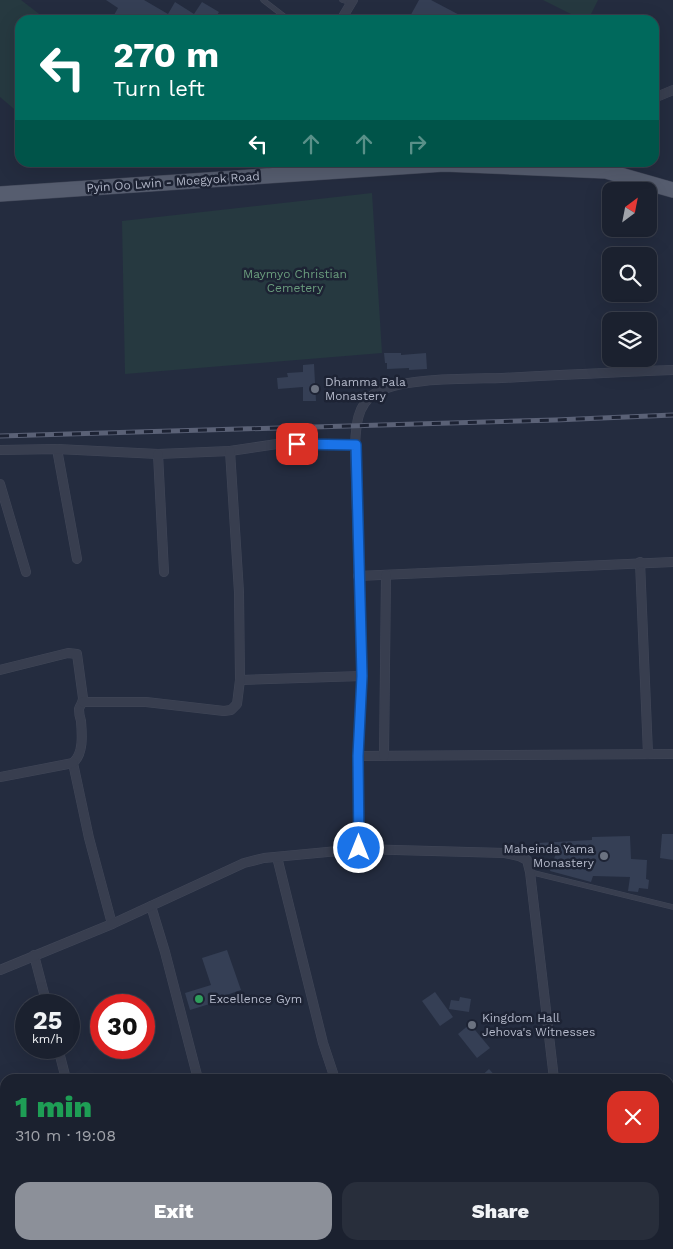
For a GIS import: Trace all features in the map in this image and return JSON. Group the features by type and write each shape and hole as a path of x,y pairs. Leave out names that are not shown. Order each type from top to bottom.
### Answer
{"main road":[{"name":"Pyin Oo Lwin - Moegyok Road","path":"0,194 272,169 341,167"},
{"name":"Pyin Oo Lwin - Moegyok Road","path":"513,167 606,171 673,190"}],"street":[{"path":"343,15 349,1"},
{"path":"659,96 673,90"},
{"path":"359,848 358,756 362,676 358,576 356,426 361,408 372,395 384,388 427,381 673,370"},
{"path":"0,450 57,449 158,454 230,451 278,444 356,445"},
{"path":"57,449 77,559"},
{"path":"83,702 146,702 224,711 231,710 237,704 240,680 238,592 230,451"},
{"path":"158,454 164,572"},
{"path":"0,484 26,572"},
{"path":"640,562 648,754"},
{"path":"358,576 673,562"},
{"path":"384,756 386,575"},
{"path":"0,670 68,653 77,654 83,702 79,709 82,733 80,751 74,763 0,776"},
{"path":"240,680 362,676"},
{"path":"358,756 673,754"},
{"path":"74,763 89,838 112,924"},
{"path":"0,970 112,924 244,863 277,857 359,848 519,856 527,860 530,872 553,1074"},
{"path":"277,857 323,1043 333,1074"},
{"path":"151,906 197,1074"},
{"path":"34,955 44,994"},
{"path":"61,1059 65,1074"}],"lane":[{"path":"263,0 282,15"},
{"path":"530,872 673,906"}],"green space":[{"path":"0,0 21,0 40,15 15,15 15,110 0,97"},
{"path":"543,0 598,0 590,15 573,15"},
{"name":"Maymyo Christian Cemetery","path":"372,193 382,353 125,374 122,221"}],"building":[{"path":"106,0 144,0 168,14 175,2 194,14 202,2 219,12 217,15 114,15 118,8"},
{"path":"419,0 431,0 460,15 411,15"},
{"path":"384,353 401,353 401,355 426,353 427,369 387,369"},
{"path":"314,364 316,401 303,401 303,387 278,389 277,378 288,377 287,373 303,372 303,365"},
{"path":"662,834 673,834 673,860 660,858"},
{"path":"630,836 631,859 647,860 646,879 649,880 648,889 639,888 638,892 628,891 630,877 593,876 591,882 550,871 556,853 538,852 538,843 592,840 592,837"},
{"path":"227,950 241,990 215,999 216,1002 190,1010 185,993 211,985 202,958"},
{"path":"435,992 453,1017 440,1026 422,1001"},
{"path":"460,997 471,999 469,1012 449,1009 451,1000 459,1001"},
{"path":"470,1024 490,1048 477,1058 458,1034"},
{"path":"489,1069 494,1074 484,1074"}],"railway":[{"path":"0,436 673,415"}],"place":[{"name":"Dhamma Pala Monastery","path":"315,389"},
{"name":"Maheinda Yama Monastery","path":"604,856"},
{"name":"Excellence Gym","path":"199,999"},
{"name":"Kingdom Hall Jehova's Witnesses","path":"472,1025"}],"route":[{"path":"297,444 356,445 362,676 358,756 359,848"}]}
